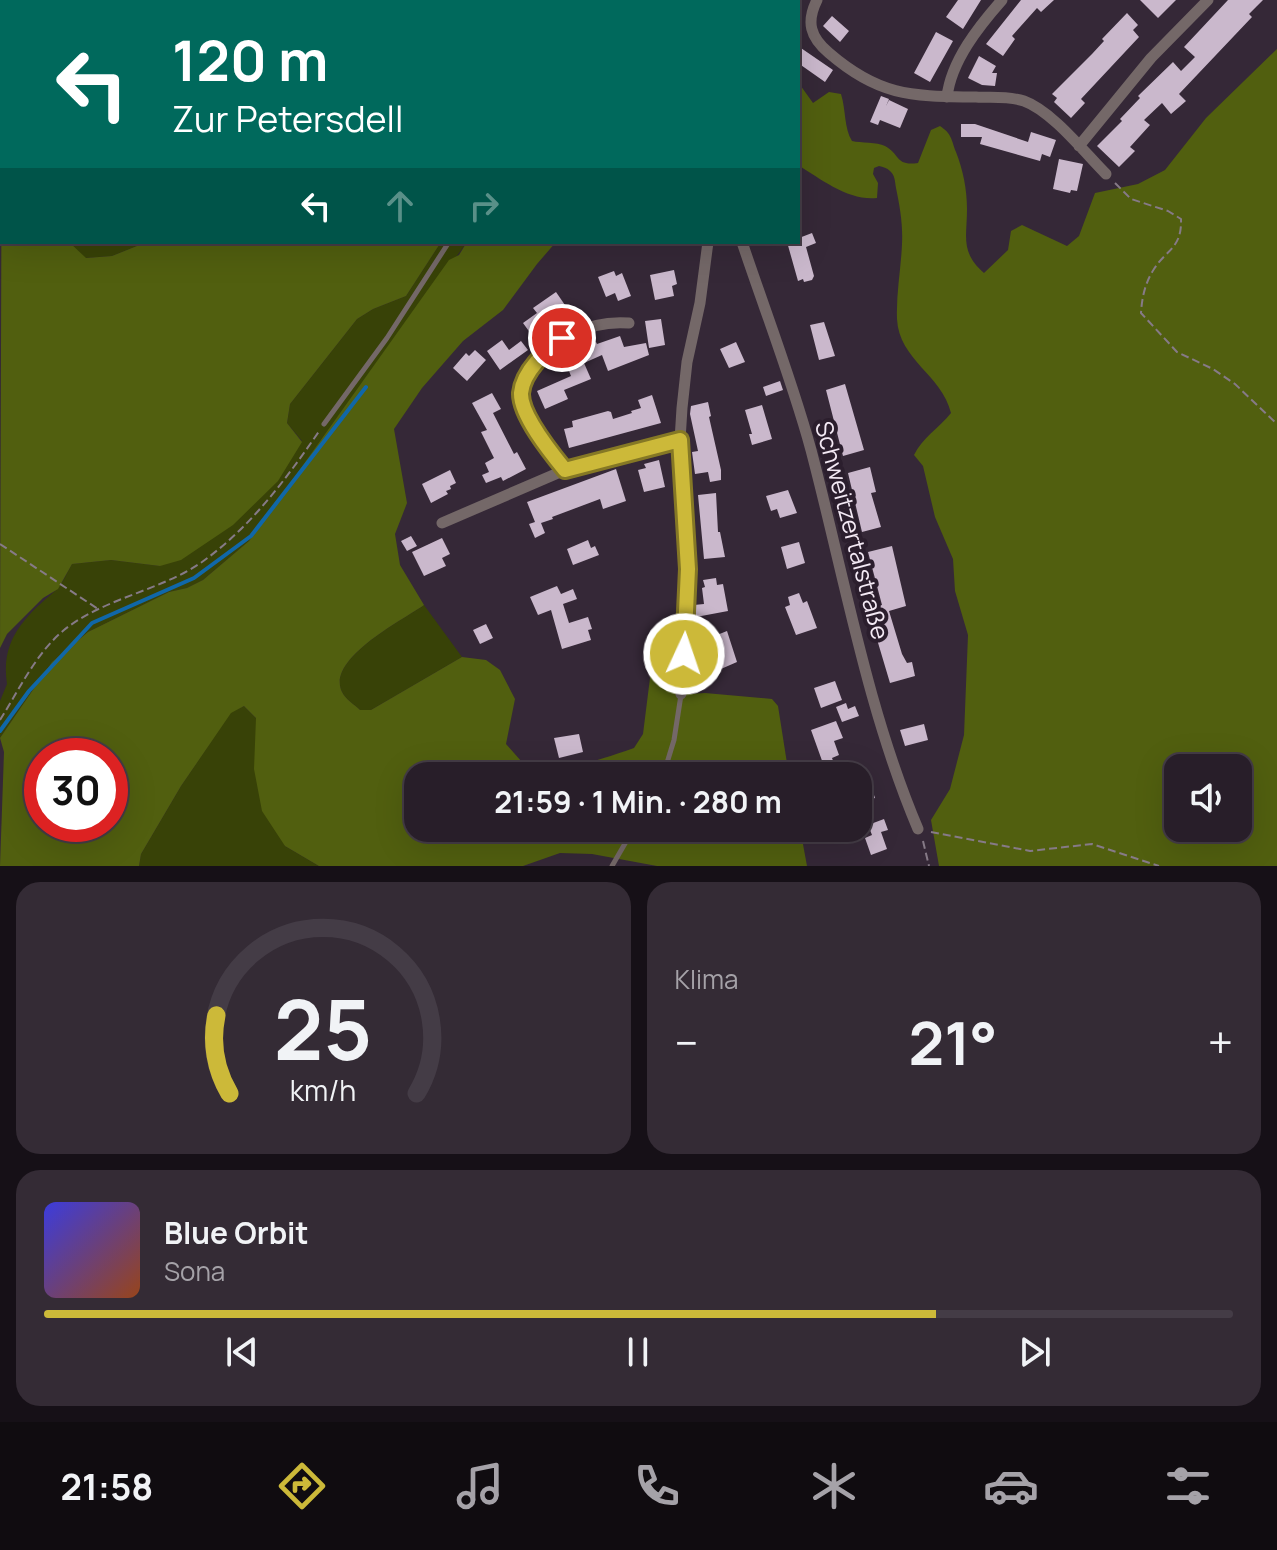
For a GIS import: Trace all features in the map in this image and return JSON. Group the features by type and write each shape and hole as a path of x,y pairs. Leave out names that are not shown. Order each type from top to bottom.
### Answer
{"street":[{"path":"817,0 810,14 810,26 823,48 837,60 891,90 910,96 1002,98 1029,103 1106,174"},
{"path":"947,97 948,86 962,56 989,14 1002,0"},
{"path":"1079,146 1151,58 1208,0"},
{"path":"681,694 688,569 680,440 687,362 700,303 708,244"},
{"name":"Schweitzertalstraße","path":"743,244 810,445 885,740 900,788 918,829"},
{"path":"565,470 549,451 524,406 521,393 525,381 533,367 562,338 600,325 629,323"},
{"path":"442,523 565,470 680,440"}],"lane":[{"path":"324,424 387,338 448,244"},
{"path":"667,762 681,694"},
{"path":"612,866 626,842"}],"path":[{"path":"1106,174 1131,199 1168,211 1181,219 1181,232 1175,246 1155,268 1143,294 1141,313 1177,352 1213,369 1235,384 1277,424"},
{"path":"0,720 44,651 65,629 99,610 172,579 201,562 238,532 286,479 324,424"},
{"path":"0,544 99,610"},
{"path":"929,866 918,829 1030,851 1092,844 1159,866"}],"green space":[{"path":"1277,49 1277,866 939,866 931,820 950,789 964,735 968,635 955,591 953,559 935,517 923,466 914,455 921,443 951,413 939,388 905,346 900,333 897,310 902,230 893,174 883,167 874,168 873,174 878,183 877,198 867,198 836,188 800,166 800,85 813,103 829,92 841,94 852,141 885,146 905,163 918,163 931,130 940,126 947,132 964,180 968,251 984,273 1008,250 1011,231 1022,225 1067,246 1079,236 1095,193 1138,184 1165,170 1206,118"},
{"path":"1,244 71,244 86,258 112,256 142,244 440,244 406,296 357,319 290,404 287,423 302,442 278,481 233,525 181,560 160,566 111,560 72,564 58,589 43,598 7,634 0,648"},
{"path":"71,244 142,244 112,256 85,258"},
{"path":"440,244 466,244 249,541 203,580 169,592 88,632 52,662 0,738 0,701 7,684 7,654 11,641 25,620 58,588 72,564 111,560 160,566 302,441 287,423 290,404 357,319 406,296"},
{"path":"466,244 554,244 503,310 463,341 422,388 394,429 407,503 395,534 400,565 424,605 355,654 340,679 343,695 360,710 371,710 462,657 486,660 500,670 515,699 506,744 522,762 404,762 404,842 803,842 807,866 657,866 592,854 560,853 523,866 319,866 285,846 262,811 254,769 256,718 244,706 231,713 181,786 141,854 139,866 0,866 4,752 0,738 52,662 88,632 169,592 203,580 249,541 449,260 459,255"},
{"path":"424,605 462,657 371,710 360,710 342,692 340,679 345,667 368,642"},
{"path":"662,632 674,633 676,690 689,694 772,699 778,706 787,762 588,762 634,748 643,734 655,638"},
{"path":"244,706 256,718 256,743 285,846 319,866 139,866 141,854 181,786 231,712"}],"building":[{"path":"958,0 981,0 963,29 946,17"},
{"path":"1021,0 1054,0 1041,12 1037,8 1012,36 1015,39 1003,56 986,44"},
{"path":"1140,0 1176,0 1158,18"},
{"path":"1228,0 1263,0 1249,14 1252,17 1179,94 1186,101 1171,114 1162,103 1144,120 1150,125 1130,147 1135,151 1119,167 1097,146 1122,121 1120,119 1140,98 1138,96 1173,62 1181,71 1195,57 1184,47"},
{"path":"1127,13 1138,25 1133,30 1139,37 1081,99 1085,103 1071,118 1054,102 1057,98 1052,94"},
{"path":"832,16 849,31 840,42 823,26"},
{"path":"936,32 953,41 930,82 914,73"},
{"path":"800,47 833,70 825,82 800,64"},
{"path":"979,56 996,66 992,73 997,73 995,86 982,85 968,78"},
{"path":"881,96 889,99 886,106 889,100 908,109 900,128 880,120 878,125 870,122"},
{"path":"961,124 975,124 1028,142 1031,132 1056,140 1050,157 1042,154 1040,161 980,144 982,137 961,137"},
{"path":"1059,159 1083,164 1077,191 1071,190 1070,193 1053,189"},
{"path":"812,233 816,243 806,247 814,276 812,280 804,282 803,279 798,281 788,244 800,244 800,238"},
{"path":"674,270 677,284 672,286 674,296 655,300 650,275"},
{"path":"614,271 616,276 622,273 631,296 618,301 615,293 606,297 598,277"},
{"path":"556,292 567,308 562,312 567,319 536,341 523,323 537,313 533,308"},
{"path":"661,319 665,345 649,348 645,321"},
{"path":"824,322 835,356 819,360 810,325"},
{"path":"620,336 624,347 646,343 649,355 608,371 602,355 584,363 591,379 564,390 568,399 545,409 537,391 571,376 563,356"},
{"path":"502,340 509,350 521,341 528,350 500,370 487,351"},
{"path":"736,342 745,362 729,368 720,349"},
{"path":"475,350 486,360 467,381 453,368 466,353 469,356"},
{"path":"780,381 783,390 766,396 763,387"},
{"path":"845,384 864,450 843,456 826,390"},
{"path":"492,393 501,409 493,413 514,454 517,452 526,469 503,481 501,477 486,483 482,475 489,472 485,463 494,458 481,432 487,430 472,403"},
{"path":"652,395 661,423 569,448 564,429 573,427 572,421 608,411 613,419 632,413 641,408 638,400"},
{"path":"708,402 721,470 721,480 710,482 708,472 695,474 692,452 698,451 690,414 691,406"},
{"path":"762,405 772,439 752,445 745,410"},
{"path":"659,460 665,487 644,492 638,470 646,468 644,464"},
{"path":"870,467 876,492 871,493 881,527 862,532 848,473"},
{"path":"616,469 626,501 603,509 600,499 552,517 541,523 545,533 535,538 529,524 535,522 527,502"},
{"path":"450,470 456,483 446,491 448,494 431,503 422,484"},
{"path":"788,490 797,513 780,518 777,509 771,511 766,496"},
{"path":"716,493 718,532 725,557 704,559 698,495"},
{"path":"411,536 417,546 407,551 401,541"},
{"path":"442,538 450,554 442,558 446,566 424,576 412,552"},
{"path":"588,540 599,555 573,565 567,549"},
{"path":"799,542 805,563 787,569 781,547"},
{"path":"892,546 906,606 889,611 902,654 907,663 912,662 915,676 890,683 876,636 880,636 877,625 882,623 878,606 882,605 868,552"},
{"path":"716,578 717,585 723,584 728,611 696,617 694,605 704,604 703,580"},
{"path":"557,586 561,594 573,589 577,599 563,604 569,623 588,617 592,629 588,630 591,640 562,649 551,610 538,615 530,597"},
{"path":"799,593 803,603 807,601 817,628 796,635 785,607 790,605 788,597"},
{"path":"486,624 493,638 480,644 473,630"},
{"path":"727,631 737,662 714,672 702,641"},
{"path":"835,681 842,700 821,708 814,688"},
{"path":"846,703 848,709 855,706 859,716 842,722 836,707"},
{"path":"836,721 843,738 834,741 839,755 832,758 834,762 822,762 811,730"},
{"path":"924,724 928,740 905,746 900,730"},
{"path":"579,734 583,752 559,758 554,738"},
{"path":"884,819 888,830 881,832 887,849 871,855 866,842 872,842 872,824"}],"waterway":[{"path":"0,731 29,691 92,623 194,578 251,536 366,387"}],"route":[{"path":"562,338 533,367 521,393 532,422 549,451 565,470 680,440 688,569 684,654"}]}
